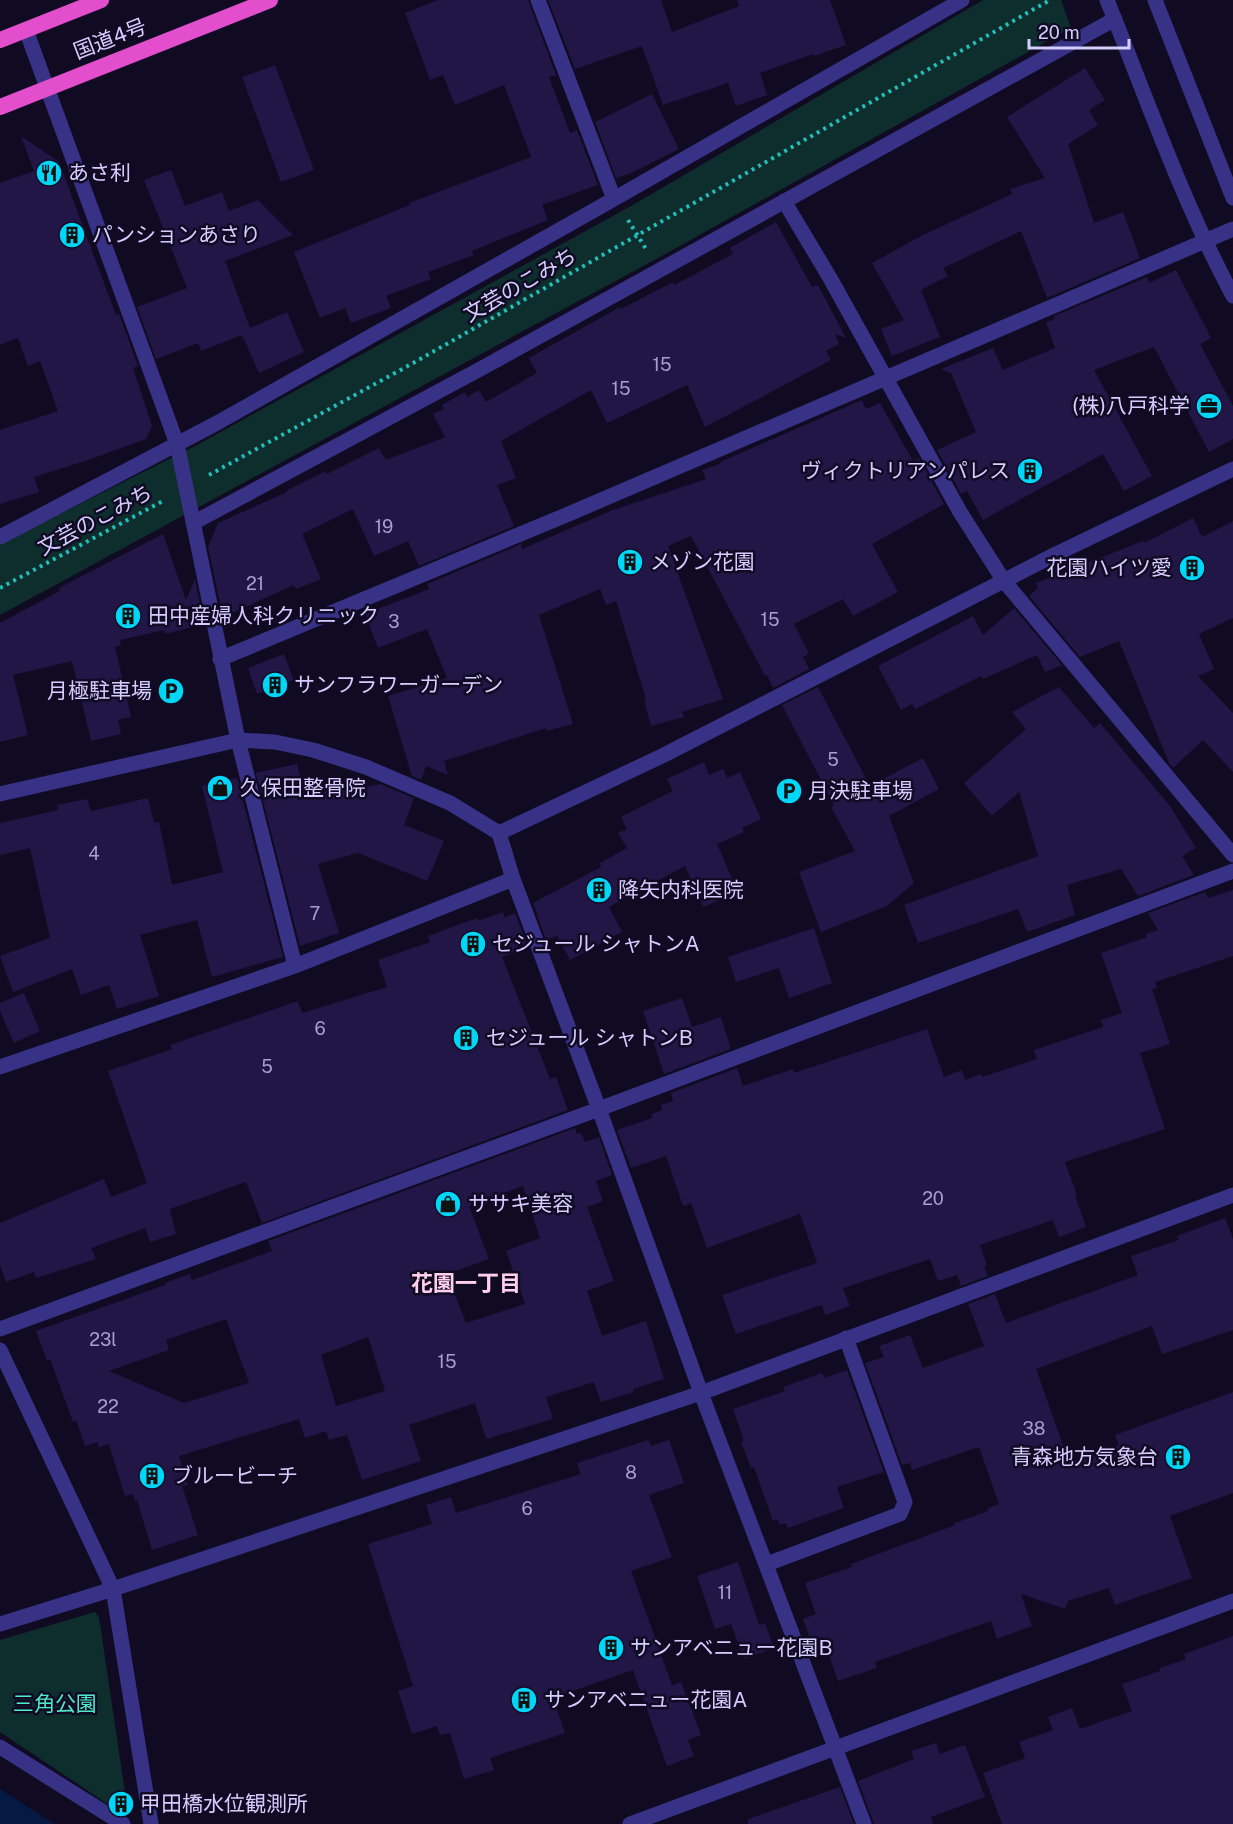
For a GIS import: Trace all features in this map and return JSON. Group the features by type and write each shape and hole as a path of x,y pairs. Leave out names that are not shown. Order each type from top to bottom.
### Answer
{"highway":[{"name":"国道4号","path":"0,40 101,0"},
{"name":"国道4号","path":"0,107 270,0"}],"street":[{"path":"538,0 614,199"},
{"path":"0,537 177,444 614,199 962,0"},
{"path":"1107,0 1205,242 1233,296"},
{"path":"1155,0 1233,198"},
{"path":"193,523 484,367 1115,19"},
{"path":"27,30 177,444 238,740 295,966"},
{"path":"784,201 830,278 960,512 1004,581 1233,855"},
{"path":"220,659 571,513 1233,229"},
{"path":"499,833 662,756 1004,581 1233,469"},
{"path":"0,794 238,740 275,742 313,750 366,767 450,802 499,833 513,879 599,1108 701,1393 864,1824"},
{"path":"0,1329 1233,871"},
{"path":"0,1067 295,966 513,879"},
{"path":"0,1624 113,1589 701,1393 1233,1195"},
{"path":"767,1564 900,1514 905,1502 846,1338"},
{"path":"0,1350 113,1589 150,1824"},
{"path":"630,1824 1233,1601"},
{"path":"0,1747 123,1824"}],"path":[{"name":"文芸のこみち","path":"0,588 426,356 1050,0"},
{"path":"614,199 660,270"}],"green space":[{"path":"983,0 1061,0 1071,28 669,252 0,615 0,544 197,445 631,206"},
{"name":"三角公園","path":"95,1612 99,1617 128,1813 124,1815 0,1732 0,1640"}],"water":[{"path":"0,1789 54,1824 0,1824"}],"building":[{"path":"438,0 528,0 556,75 549,77 570,133 577,130 598,185 542,205 548,220 472,251 474,255 428,272 431,279 386,296 391,308 351,323 345,308 320,318 294,252 410,205 409,203 531,157 504,85 455,105 443,75 430,80 405,13"},
{"path":"548,0 661,0 672,32 739,6 737,0 830,0 846,45 760,73 767,95 736,106 728,83 663,105 642,46 575,69"},
{"path":"275,65 314,170 281,182 242,77"},
{"path":"1085,68 1105,100 1089,110 1098,125 1068,144 1094,223 1123,212 1140,258 1047,298 1021,231 943,268 948,276 921,290 940,337 892,356 881,329 904,320 872,263 925,234 1012,194 1010,189 1045,178 1007,117"},
{"path":"652,94 679,149 616,178 595,122"},
{"path":"21,136 59,162 116,315 119,314 138,366 133,368 152,426 146,439 34,477 39,492 0,504 0,430 58,411 40,361 28,366 18,338 0,345 0,183 34,171"},
{"path":"171,170 185,206 222,192 229,211 258,200 293,235 225,261 250,328 287,312 304,352 259,373 242,335 201,351 198,343 156,359 137,307 187,288 144,180"},
{"path":"776,222 812,287 818,285 846,338 835,334 839,344 826,351 831,360 705,427 687,385 607,423 591,390 501,441 516,478 497,485 514,526 419,566 408,541 374,556 353,509 302,534 321,579 296,589 294,585 223,617 208,547 218,523 379,448 386,460 445,437 433,414 444,409 442,405 465,392 467,397 479,390 486,402 537,373 529,358 620,307 621,309 673,282 674,285 733,254 730,248"},
{"path":"1176,270 1211,338 1200,344 1233,406 1233,439 1209,452 1154,347 1094,370 1152,476 1124,491 1103,454 983,520 967,491 961,494 937,450 976,432 951,373 941,369 993,348 1003,370 1055,348 1046,322 1055,319 1054,316 1147,277 1149,283"},
{"path":"862,400 866,409 880,403 913,461 919,458 944,504 872,544 898,592 853,616 843,599 794,624 809,654 803,657 809,669 773,688 691,536 668,546 723,699 682,712 684,717 651,726 644,700 646,699 616,601 606,605 600,589 539,615 573,724 547,731 546,728 444,761 448,775 426,766 421,780 412,776 388,696 447,678 427,629 378,648 365,614 429,589 427,584 521,544 522,549 613,510 706,479 702,470"},
{"path":"1193,518 1202,537 1233,521 1233,618 1199,634 1214,669 1198,676 1233,713 1233,772 1203,740 1173,768 1119,641 1080,657 1029,596 1038,588 1036,583 1143,541 1144,543"},
{"path":"163,534 186,600 195,579 204,624 165,634 164,630 120,640 121,645 115,647 131,717 118,720 121,734 91,741 72,661 13,675 28,735 0,742 0,623 60,591 59,588"},
{"path":"1014,608 1062,665 1045,672 1037,655 983,679 981,676 915,709 912,704 901,710 878,666 973,616 983,635"},
{"path":"284,654 294,680 257,694 248,668"},
{"path":"818,687 870,786 923,758 939,789 889,816 914,883 887,906 821,932 799,872 855,851 782,705"},
{"path":"1059,687 1094,728 1100,723 1170,806 1196,848 1182,856 1194,875 1138,896 1121,869 1067,885 1075,915 1027,932 1018,909 918,943 904,905 1038,856 1019,792 992,816 964,783 1026,729 1012,712"},
{"path":"704,762 709,775 723,769 727,778 740,772 761,819 742,828 744,832 717,844 738,892 703,907 685,866 609,907 622,932 570,960 557,936 546,940 533,903 601,867 600,863 627,848 618,833 627,829 621,817 673,791 667,779"},
{"path":"297,764 305,796 351,786 352,790 380,784 414,798 404,825 444,841 427,881 358,853 318,864 339,933 300,946 256,773"},
{"path":"237,778 283,957 212,977 197,920 140,935 159,996 117,1009 109,985 81,995 72,969 13,992 0,956 50,938 30,848 0,855 0,823 58,810 57,805 87,799 91,811 148,798 154,823 159,822 172,885 223,872 202,786"},
{"path":"1233,890 1233,956 1155,982 1157,988 1152,989 1170,1044 1140,1053 1165,1129 1065,1162 1086,1227 1059,1237 1053,1220 980,1245 988,1276 961,1286 957,1275 938,1281 930,1259 843,1288 850,1306 825,1315 822,1305 736,1334 722,1295 817,1263 800,1214 707,1248 691,1203 683,1206 666,1156 631,1168 617,1130 652,1118 651,1114 662,1110 661,1105 673,1101 671,1093 737,1068 743,1086 793,1069 794,1073 927,1029 944,1077 962,1070 965,1080 981,1074 982,1077 1037,1059 1034,1050 1103,1027 1101,1020 1122,1013 1101,953 1147,937 1146,934 1158,930 1148,913 1205,892 1208,898"},
{"path":"503,912 505,918 515,913 528,947 502,957 550,1079 556,1077 568,1110 262,1223 246,1182 170,1209 176,1234 150,1242 145,1228 91,1248 96,1259 36,1278 34,1272 6,1282 0,1265 0,1223 104,1179 111,1197 147,1183 108,1071 172,1049 170,1045 298,1001 302,1013 387,987 378,960 430,942 428,936 477,918 478,921"},
{"path":"814,928 832,983 789,998 779,968 736,982 728,957"},
{"path":"24,993 40,1031 14,1043 0,1011 0,1003"},
{"path":"682,998 692,1027 721,1017 731,1049 664,1074 643,1011"},
{"path":"575,1128 577,1134 581,1133 585,1142 599,1137 612,1175 596,1181 603,1201 587,1207 614,1281 587,1291 602,1336 646,1321 664,1379 633,1389 634,1392 601,1402 594,1382 546,1397 553,1419 486,1439 475,1403 409,1425 421,1461 362,1480 347,1435 329,1440 326,1431 305,1438 299,1419 179,1456 188,1485 182,1486 198,1535 152,1550 137,1500 135,1501 133,1494 125,1496 109,1444 99,1447 97,1442 85,1446 76,1420 73,1422 50,1359 47,1361 36,1331 190,1274 192,1280 272,1251 268,1241","holes":["523,1186 540,1238 506,1251 525,1304 466,1323 447,1274 489,1259 469,1206","226,1319 249,1383 184,1403 109,1371 169,1350 166,1340","368,1337 385,1391 336,1406 321,1355"]},
{"path":"1225,1218 1233,1239 1233,1330 1162,1354 1152,1326 1036,1369 1069,1462 1119,1445 1115,1435 1233,1392 1233,1493 1170,1516 1192,1578 1115,1605 1109,1588 1068,1601 1065,1609 1021,1594 1032,1626 997,1639 991,1621 875,1662 877,1668 838,1681 823,1639 812,1643 803,1619 816,1614 805,1583 852,1567 851,1564 955,1525 955,1523 988,1511 988,1508 999,1504 979,1447 912,1470 910,1463 902,1465 865,1363 884,1357 879,1346 910,1335 923,1368 984,1346 968,1304 995,1294 1006,1323 1138,1275 1131,1256 1179,1240 1177,1236"},
{"path":"847,1370 884,1472 837,1487 844,1508 788,1528 786,1523 780,1525 777,1519 773,1521 754,1467 751,1468 741,1442 744,1441 733,1409 785,1391 783,1387 822,1373 824,1378"},
{"path":"648,1440 651,1446 669,1440 684,1483 649,1495 672,1557 631,1571 672,1685 681,1682 701,1735 688,1740 694,1756 667,1766 633,1670 553,1698 565,1733 490,1758 494,1770 464,1779 450,1733 440,1735 437,1726 412,1734 398,1691 413,1686 368,1544 432,1524 426,1505 451,1497 456,1513 581,1474 577,1463"},
{"path":"738,1562 759,1625 765,1623 774,1648 744,1659 731,1624 715,1629 697,1576"},
{"path":"1233,1636 1233,1824 1002,1824 983,1773 1025,1758 1019,1742 1053,1730 1048,1717 1072,1708 1080,1729 1132,1711 1122,1684 1160,1671 1160,1668 1186,1659 1184,1654"},
{"path":"936,1743 940,1754 965,1745 985,1797 931,1817 933,1824 874,1824 858,1781 914,1759 911,1751"},
{"path":"840,1787 854,1824 748,1824 748,1819"}],"place":[{"name":"あさ利","path":"49,173"},
{"name":"パンションあさり","path":"72,235"},
{"name":"(株)八戸科学","path":"1209,406"},
{"name":"ヴィクトリアンパレス","path":"1030,471"},
{"name":"メゾン花園","path":"630,562"},
{"name":"花園ハイツ愛","path":"1192,568"},
{"name":"田中産婦人科クリニック","path":"128,616"},
{"name":"サンフラワーガーデン","path":"275,685"},
{"name":"月極駐車場","path":"171,691"},
{"name":"久保田整骨院","path":"220,788"},
{"name":"月決駐車場","path":"789,791"},
{"name":"降矢内科医院","path":"599,890"},
{"name":"セジュール シャトンA","path":"473,944"},
{"name":"セジュール シャトンB","path":"466,1038"},
{"name":"ササキ美容","path":"448,1204"},
{"name":"青森地方気象台","path":"1178,1457"},
{"name":"ブルービーチ","path":"152,1476"},
{"name":"サンアベニュー花園B","path":"611,1648"},
{"name":"サンアベニュー花園A","path":"524,1700"},
{"name":"甲田橋水位観測所","path":"121,1804"}],"district":[{"name":"花園一丁目","path":"466,1283"}]}
